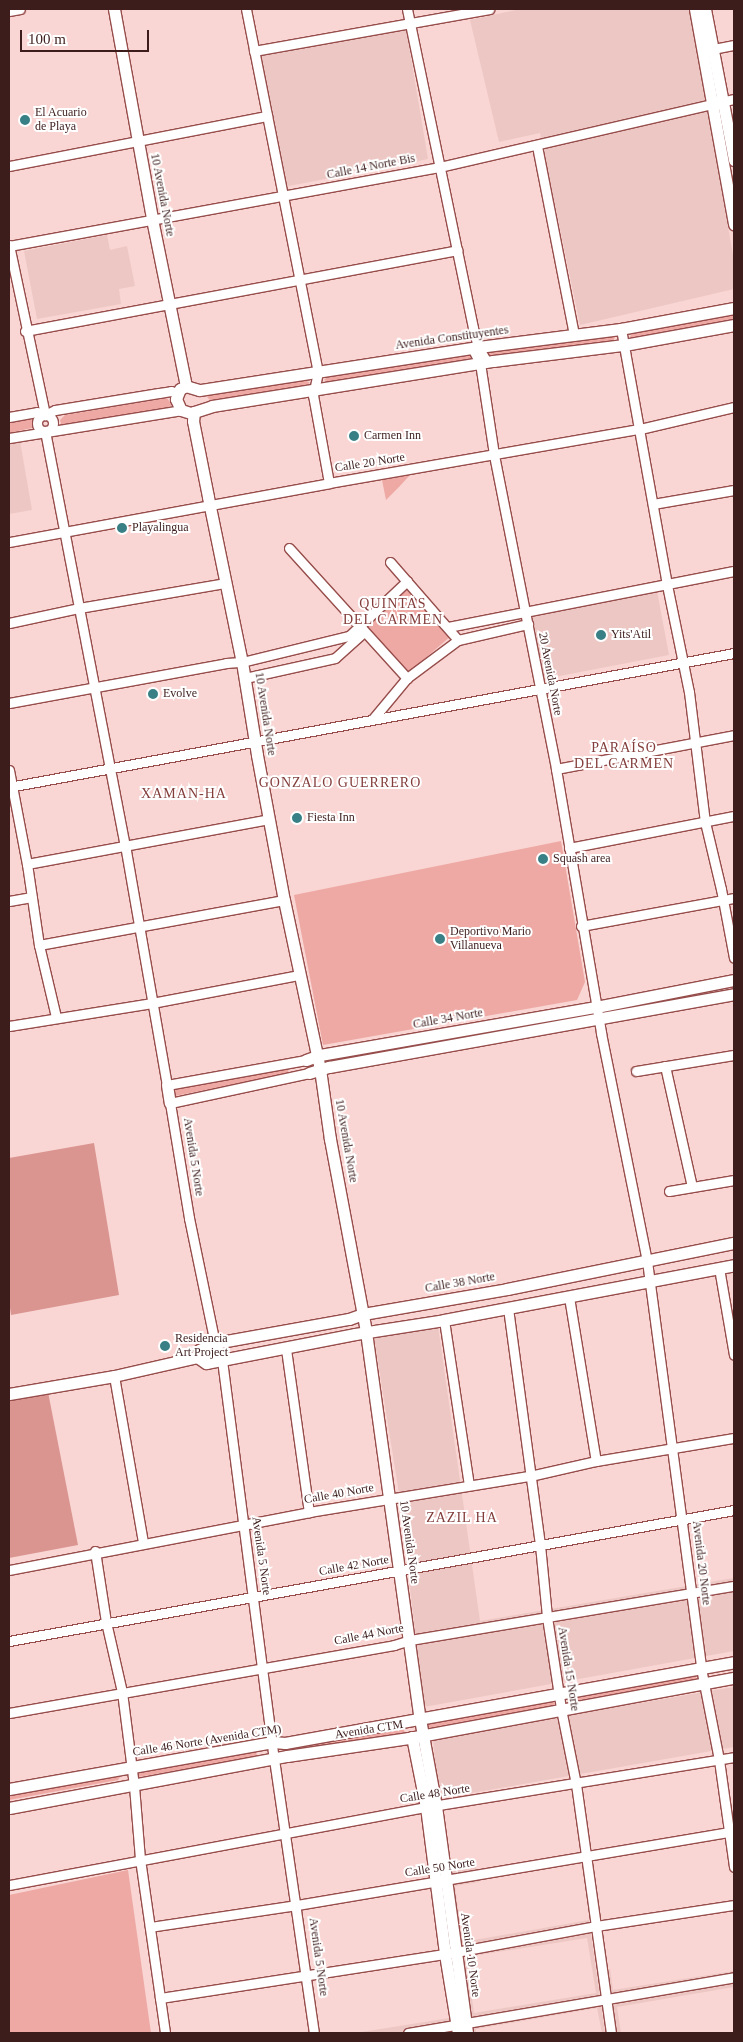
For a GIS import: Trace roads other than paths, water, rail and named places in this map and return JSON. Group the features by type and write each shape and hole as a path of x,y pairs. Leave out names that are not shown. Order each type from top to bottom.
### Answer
{"main road":[{"name":"10 Avenida Norte","path":"114,9 152,219 170,304 181,390"},
{"path":"695,9 723,101 734,224"},
{"path":"705,9 734,160"},
{"name":"Avenida Constituyentes","path":"181,390 199,390 475,348 574,335 734,308"},
{"path":"181,390 176,399 181,410 194,412 199,408 483,363 624,345 734,325"},
{"name":"10 Avenida Norte","path":"194,412 193,421 205,505 226,583 242,662 284,900 300,975 311,1058 363,1314 384,1499 399,1570 410,1640 414,1720 431,1807 441,1880"},
{"name":"Calle 34 Norte","path":"311,1058 596,1007 734,980"},
{"name":"Calle 34 Norte","path":"314,1071 734,994"},
{"path":"462,1030 464,1042"},
{"name":"Avenida 5 Norte","path":"167,1085 170,1103"},
{"name":"Calle 38 Norte","path":"197,1357 199,1350 215,1343 349,1319 363,1314 507,1289 734,1243"},
{"name":"Calle 38 Norte","path":"197,1357 206,1364 366,1332 444,1320 734,1265"},
{"path":"507,1289 508,1308"},
{"name":"Calle 38 Norte","path":"9,1394 114,1376 197,1357"},
{"name":"Avenida CTM","path":"414,1720 734,1662"},
{"name":"Avenida CTM","path":"9,1808 287,1756 417,1736 734,1678"},
{"name":"Calle 46 Norte (Avenida CTM)","path":"9,1789 414,1720"},
{"path":"279,1743 287,1756"},
{"name":"Avenida 10 Norte","path":"441,1880 462,2029"}],"street":[{"path":"9,11 20,9"},
{"path":"246,9 318,372 314,390 329,482"},
{"name":"20 Avenida Norte","path":"407,9 475,348 483,363 494,455 556,769 596,1007"},
{"path":"254,51 489,9"},
{"path":"713,49 734,45"},
{"name":"Calle 14 Norte Bis","path":"9,246 439,167 537,146 723,101"},
{"path":"9,166 267,116"},
{"path":"537,146 574,335"},
{"path":"9,246 13,287 26,331 44,415 51,418 52,423 51,427 45,431"},
{"path":"26,331 456,250"},
{"path":"621,328 667,585 683,662 705,822 724,900 734,958"},
{"name":"Avenida Constituyentes","path":"9,416 37,412 44,415 55,410 181,390"},
{"name":"Calle 20 Norte","path":"9,542 329,482 640,429 734,408"},
{"path":"9,438 181,410"},
{"path":"45,431 125,845 167,1085"},
{"path":"653,504 734,490"},
{"path":"289,548 407,678"},
{"path":"390,562 458,640"},
{"path":"448,627 734,571"},
{"path":"245,678 335,658 407,581"},
{"path":"9,623 79,608 226,583"},
{"path":"372,720 407,678 458,640 528,624"},
{"path":"9,703 94,689 226,663 242,662 349,636 362,629"},
{"path":"10,787 734,653"},
{"path":"556,769 734,735"},
{"path":"9,770 10,787 27,864 39,945 56,1017"},
{"path":"569,848 734,816"},
{"path":"27,864 269,819"},
{"path":"9,902 32,897"},
{"path":"581,926 734,898"},
{"path":"39,945 139,925 284,900"},
{"path":"9,1026 152,1003 300,975"},
{"path":"596,1007 648,1261"},
{"path":"636,1071 734,1055"},
{"name":"Calle 34 Norte","path":"167,1085 311,1058"},
{"path":"665,1066 692,1187"},
{"name":"Calle 34 Norte","path":"170,1103 314,1071"},
{"name":"Avenida 5 Norte","path":"170,1103 189,1218 215,1343 222,1360 263,1666 279,1743 274,1759 297,1905 314,2033"},
{"path":"669,1191 734,1180"},
{"name":"Avenida 20 Norte","path":"648,1261 648,1280 683,1519 701,1668 720,1760 731,1831 734,1866"},
{"path":"719,1268 734,1355"},
{"path":"569,1297 596,1461"},
{"name":"Avenida 15 Norte","path":"508,1308 561,1710 576,1784 611,2033"},
{"path":"444,1320 468,1485"},
{"path":"286,1348 309,1512"},
{"path":"114,1376 143,1543"},
{"name":"Calle 40 Norte","path":"9,1570 309,1512 530,1476 596,1461 734,1438"},
{"name":"Calle 42 Norte","path":"9,1641 734,1510"},
{"path":"96,1552 106,1622 122,1692 132,1767 140,1859 165,2033"},
{"name":"Calle 44 Norte","path":"9,1713 263,1666 397,1644 410,1640 734,1586"},
{"name":"Calle 48 Norte","path":"9,1885 140,1859 431,1807 734,1757"},
{"name":"Calle 50 Norte","path":"150,1927 297,1905 731,1831"},
{"path":"160,1998 450,1953 596,1926 734,1905"},
{"path":"408,2033 462,2029 606,1999 734,1977"}],"place":[{"name":"El Acuario de Playa","path":"25,120"},
{"name":"Carmen Inn","path":"354,436"},
{"name":"Playalingua","path":"122,528"},
{"name":"Yits'Atil","path":"601,635"},
{"name":"Evolve","path":"153,694"},
{"name":"Fiesta Inn","path":"297,818"},
{"name":"Squash area","path":"543,859"},
{"name":"Deportivo Mario Villanueva","path":"440,939"},
{"name":"Residencia Art Project","path":"165,1346"}],"district":[{"name":"QUINTAS DEL CARMEN","path":"393,612"},
{"name":"PARAÍSO DEL CARMEN","path":"624,756"},
{"name":"GONZALO GUERRERO","path":"340,783"},
{"name":"XAMAN-HA","path":"184,794"},
{"name":"ZAZIL HA","path":"462,1518"}]}
